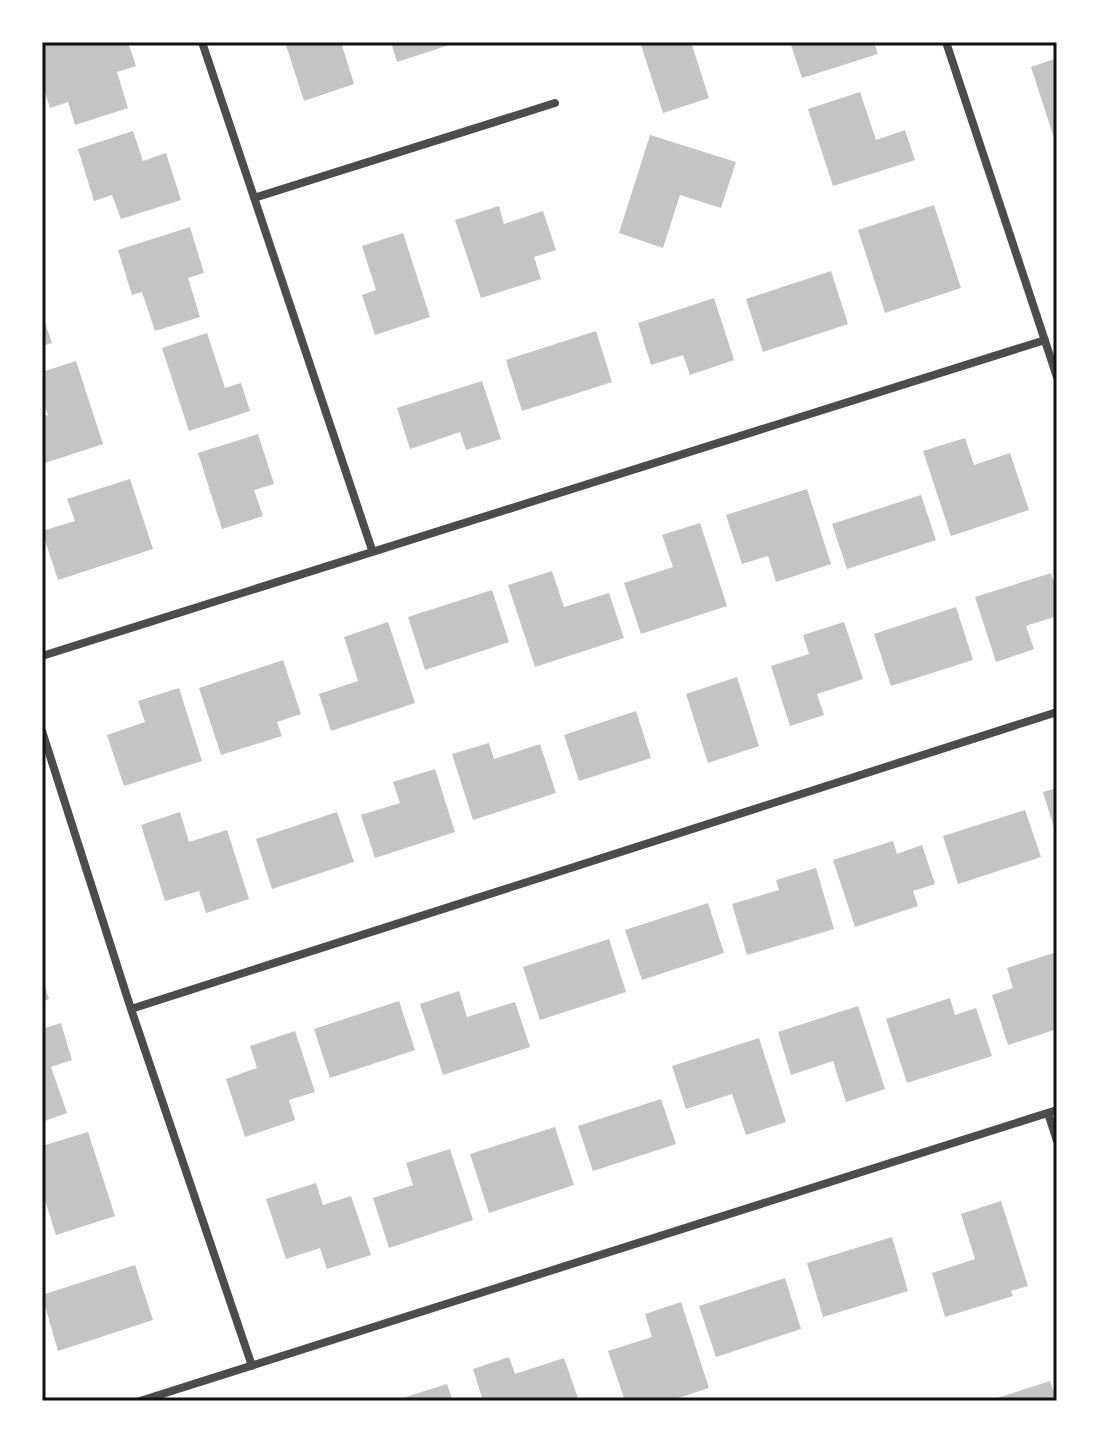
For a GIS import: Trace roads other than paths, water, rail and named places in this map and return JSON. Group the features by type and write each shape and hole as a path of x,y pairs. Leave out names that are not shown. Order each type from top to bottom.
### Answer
{"street":[{"path":"202,42 372,550"},
{"path":"946,42 1057,377"},
{"path":"254,198 555,103"},
{"path":"42,656 1045,340"},
{"path":"131,1009 1057,712"},
{"path":"42,731 131,1009 252,1366"},
{"path":"140,1401 1053,1112 1057,1141"}]}
